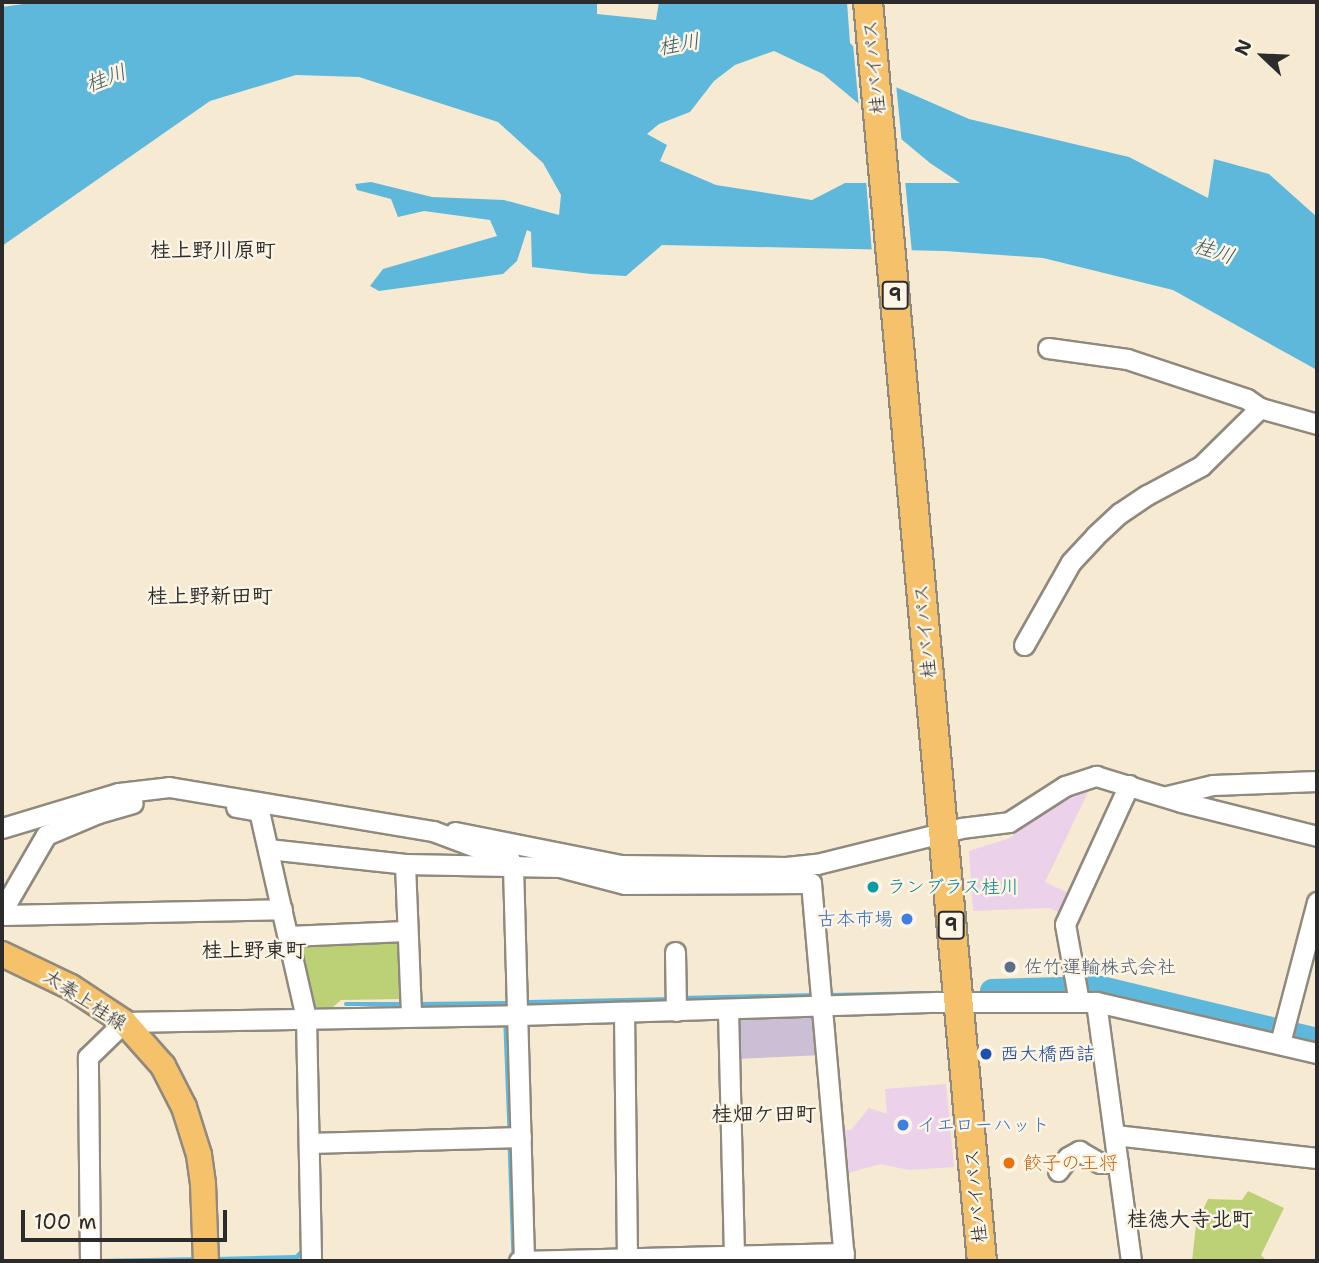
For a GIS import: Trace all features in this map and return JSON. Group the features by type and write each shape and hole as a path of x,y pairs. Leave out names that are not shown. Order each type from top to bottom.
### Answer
{"highway":[{"name":"桂バイパス","path":"868,2 982,1261"}],"main road":[{"name":"太秦上桂線","path":"2,954 71,987 124,1022 163,1066 191,1126 202,1169 206,1261"}],"street":[{"path":"1048,348 1127,359 1247,399 1261,408 1317,424"},
{"path":"1024,645 1071,562 1095,536 1138,501 1201,466 1261,408"},
{"path":"2,828 119,793 169,788 433,831 470,832 620,864 732,868 817,864 944,832 1009,822 1065,786 1085,777 1096,776 1317,836"},
{"path":"1167,796 1213,785 1317,781"},
{"path":"1129,785 1065,924 1115,1135 1131,1261"},
{"path":"2,913 46,835 98,813 131,803 187,801 259,811 306,1018 311,1261"},
{"path":"268,849 405,864 513,867 560,867 625,884 811,883 844,1257 734,1256 522,1261 513,867 510,860 433,831"},
{"path":"405,864 411,1016"},
{"path":"1281,1035 1311,946 1317,902"},
{"path":"2,913 282,909"},
{"path":"288,936 406,931"},
{"path":"675,952 676,1002"},
{"path":"90,1261 88,1057 124,1022 624,1012 676,1002 728,1010 1082,995 1281,1035 1317,1053"},
{"path":"728,1010 734,1256"},
{"path":"624,1012 627,1259"},
{"path":"1115,1135 1317,1157"},
{"path":"309,1143 521,1137"},
{"path":"1058,1171 1068,1157 1079,1151 1100,1163 1118,1163"}],"shaded area":[{"path":"1090,788 1045,882 1073,895 1064,915 1050,908 973,911 969,851 1010,838 1026,823 1073,793"},
{"path":"812,1016 820,1022 824,1055 735,1059 734,1024 741,1018"},
{"name":"イエローハット","path":"946,1084 954,1167 909,1170 880,1164 845,1174 840,1130 851,1130 869,1108 887,1114 885,1089"}],"green space":[{"path":"393,936 401,943 402,999 341,1000 332,1008 311,1007 295,939"},
{"path":"1248,1191 1284,1208 1261,1255 1267,1261 1192,1261 1196,1225 1208,1199 1242,1200"}],"water":[{"name":"桂川","path":"37,2 597,2 597,14 656,20 659,2 847,2 850,43 891,85 969,119 1129,157 1208,198 1214,159 1269,174 1317,217 1317,370 1173,290 1043,258 945,251 662,245 626,276 532,267 531,232 527,230 517,261 503,274 379,291 370,286 383,269 497,236 490,220 424,211 398,217 391,199 357,190 355,184 371,182 432,197 504,200 559,215 561,195 543,163 498,122 359,77 296,75 210,101 2,246 2,7","holes":["774,51 823,74 930,163 960,183 845,183 812,200 716,185 660,161 667,145 647,134 659,124 690,112 714,81 735,65"]}],"pier":[{"path":"849,2 853,41 896,84 902,144 859,108"},
{"path":"866,180 905,180 912,253 872,253"}],"waterway":[{"path":"992,991 1101,988 1317,1040"},
{"path":"828,995 931,993"},
{"path":"681,998 815,995"},
{"path":"529,1002 672,999"},
{"path":"415,1004 505,1003"},
{"path":"346,1004 398,1004"},
{"path":"506,1028 510,1131"},
{"path":"510,1143 514,1257"},
{"path":"215,1259 296,1257 304,1249"},
{"path":"96,1261 199,1259"},
{"path":"53,1261 83,1261"}],"place":[{"name":"ランブラス桂川","path":"873,887"},
{"name":"古本市場","path":"907,919"},
{"name":"佐竹運輸株式会社","path":"1010,967"},
{"name":"西大橋西詰","path":"986,1054"},
{"name":"イエローハット","path":"903,1125"},
{"name":"餃子の王将","path":"1009,1163"}],"district":[{"name":"桂上野川原町","path":"213,250"},
{"name":"桂上野新田町","path":"210,596"},
{"name":"桂上野東町","path":"254,950"},
{"name":"桂畑ケ田町","path":"764,1114"},
{"name":"桂徳大寺北町","path":"1190,1219"}]}
